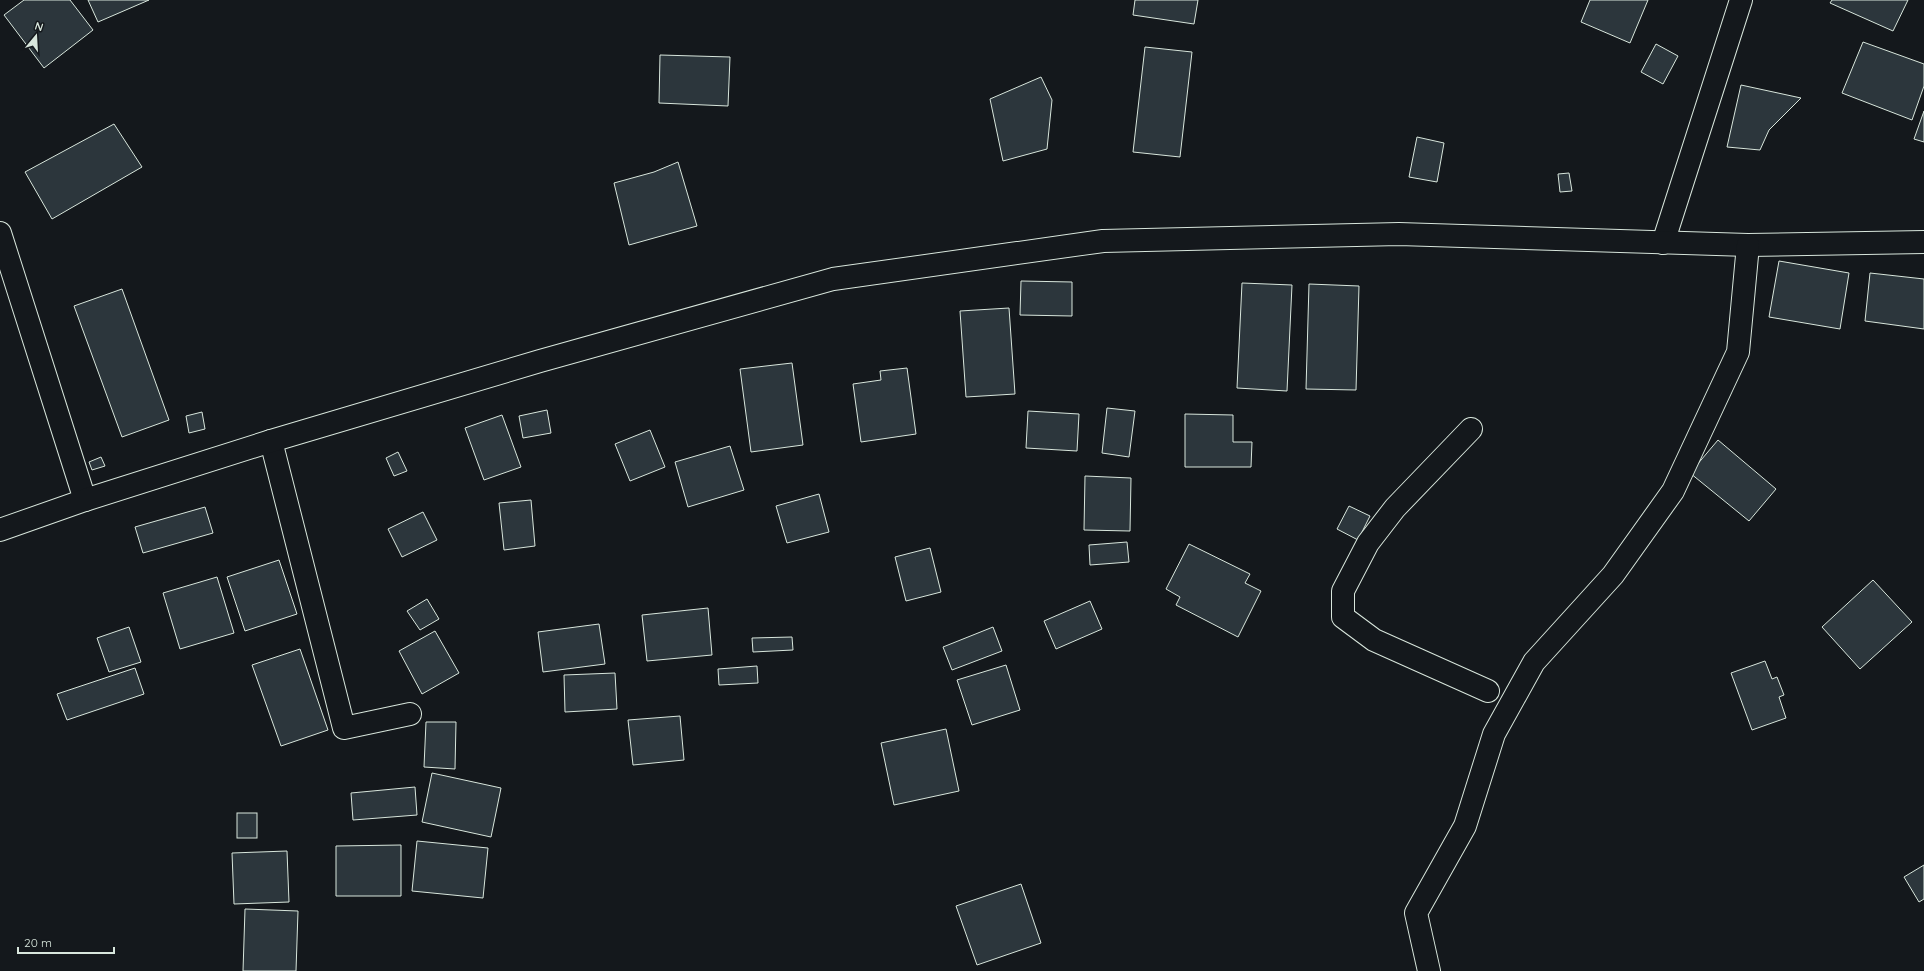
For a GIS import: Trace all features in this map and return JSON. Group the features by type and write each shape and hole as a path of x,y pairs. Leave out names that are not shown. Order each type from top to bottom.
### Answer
{"street":[{"path":"1663,243 1741,0"},
{"path":"0,233 85,500"},
{"path":"0,530 85,500 271,440 540,361 825,282 887,272 1103,241 1399,234 1748,245 1924,242"},
{"path":"1429,971 1416,913 1465,826 1494,734 1534,662 1613,575 1673,491 1738,352 1748,245"},
{"path":"1471,429 1395,508 1368,543 1343,591 1343,617 1374,640 1488,691"},
{"path":"271,440 344,728 410,714"}],"building":[{"path":"24,0 70,0 93,30 44,68 4,15"},
{"path":"88,0 149,0 98,22"},
{"path":"1135,0 1198,0 1194,24 1133,15"},
{"path":"1590,0 1648,0 1630,43 1581,22"},
{"path":"1832,0 1908,0 1893,31 1830,3"},
{"path":"1863,42 1924,64 1924,86 1912,120 1842,93"},
{"path":"1656,44 1678,56 1663,84 1641,72"},
{"path":"1145,47 1192,52 1180,157 1133,152"},
{"path":"660,55 730,57 728,106 659,103"},
{"path":"1041,77 1052,100 1047,149 1003,161 990,99"},
{"path":"1741,85 1801,98 1769,130 1760,150 1727,147"},
{"path":"1924,111 1924,142 1914,139"},
{"path":"114,124 142,167 52,219 25,172"},
{"path":"1417,137 1444,143 1437,182 1409,177"},
{"path":"678,162 697,226 629,245 614,183 654,172"},
{"path":"1569,173 1572,191 1560,192 1558,174"},
{"path":"1779,261 1849,273 1840,329 1769,317"},
{"path":"1870,273 1924,279 1924,329 1865,321"},
{"path":"1021,281 1072,282 1072,316 1020,315"},
{"path":"1242,283 1292,285 1287,391 1237,388"},
{"path":"1309,284 1359,286 1356,390 1306,389"},
{"path":"122,289 169,420 122,437 74,306"},
{"path":"1009,308 1015,394 966,397 960,311"},
{"path":"792,363 803,445 751,452 740,369"},
{"path":"907,368 916,434 861,442 853,384 881,380 880,371"},
{"path":"1107,408 1135,411 1129,457 1102,453"},
{"path":"547,410 551,433 523,438 519,416"},
{"path":"1028,411 1079,414 1077,451 1026,448"},
{"path":"202,412 205,429 189,433 186,416"},
{"path":"1185,414 1233,415 1233,442 1252,442 1251,467 1185,467"},
{"path":"502,415 521,467 484,480 465,428"},
{"path":"650,430 665,467 630,481 615,444"},
{"path":"1718,440 1776,489 1749,521 1690,473"},
{"path":"730,446 744,490 688,507 675,462"},
{"path":"398,452 407,471 394,476 386,458"},
{"path":"101,457 105,466 92,470 89,462"},
{"path":"1085,476 1131,478 1130,531 1084,530"},
{"path":"819,494 829,532 787,543 776,506"},
{"path":"531,500 535,546 504,550 499,503"},
{"path":"1349,506 1370,516 1358,540 1337,529"},
{"path":"205,507 213,533 143,553 135,527"},
{"path":"423,512 437,540 402,557 388,529"},
{"path":"1127,542 1129,562 1090,565 1089,545"},
{"path":"1189,544 1250,574 1245,583 1261,591 1238,637 1176,605 1180,597 1166,589"},
{"path":"930,548 941,592 906,601 895,557"},
{"path":"279,560 297,614 245,631 227,577"},
{"path":"217,577 234,633 180,649 163,593"},
{"path":"1873,580 1912,622 1860,669 1822,627"},
{"path":"427,599 439,619 420,630 407,611"},
{"path":"1090,601 1102,629 1056,649 1044,621"},
{"path":"708,608 712,655 647,661 642,615"},
{"path":"599,624 605,664 543,672 538,632"},
{"path":"129,627 141,662 109,672 97,638"},
{"path":"993,627 1002,651 952,670 943,647"},
{"path":"435,631 459,673 422,694 399,651"},
{"path":"792,637 793,650 753,652 752,638"},
{"path":"300,649 328,730 281,746 252,665"},
{"path":"1765,661 1772,679 1777,677 1784,695 1779,697 1786,718 1752,730 1731,673"},
{"path":"1006,665 1020,710 972,725 957,680"},
{"path":"757,666 758,683 719,685 718,669"},
{"path":"135,668 144,694 67,720 57,694"},
{"path":"615,673 617,709 565,712 564,675"},
{"path":"680,716 684,760 633,765 628,720"},
{"path":"426,722 456,722 455,769 424,767"},
{"path":"946,729 959,791 894,805 881,743"},
{"path":"432,773 501,788 491,837 422,822"},
{"path":"415,787 417,815 353,820 351,793"},
{"path":"237,813 257,813 257,838 237,838"},
{"path":"417,841 488,848 483,898 412,891"},
{"path":"401,845 401,896 336,896 336,846"},
{"path":"287,851 289,902 234,904 232,853"},
{"path":"1924,865 1924,899 1919,902 1904,877"},
{"path":"1021,884 1041,943 977,965 956,906"},
{"path":"245,909 298,911 296,971 243,971"}]}
